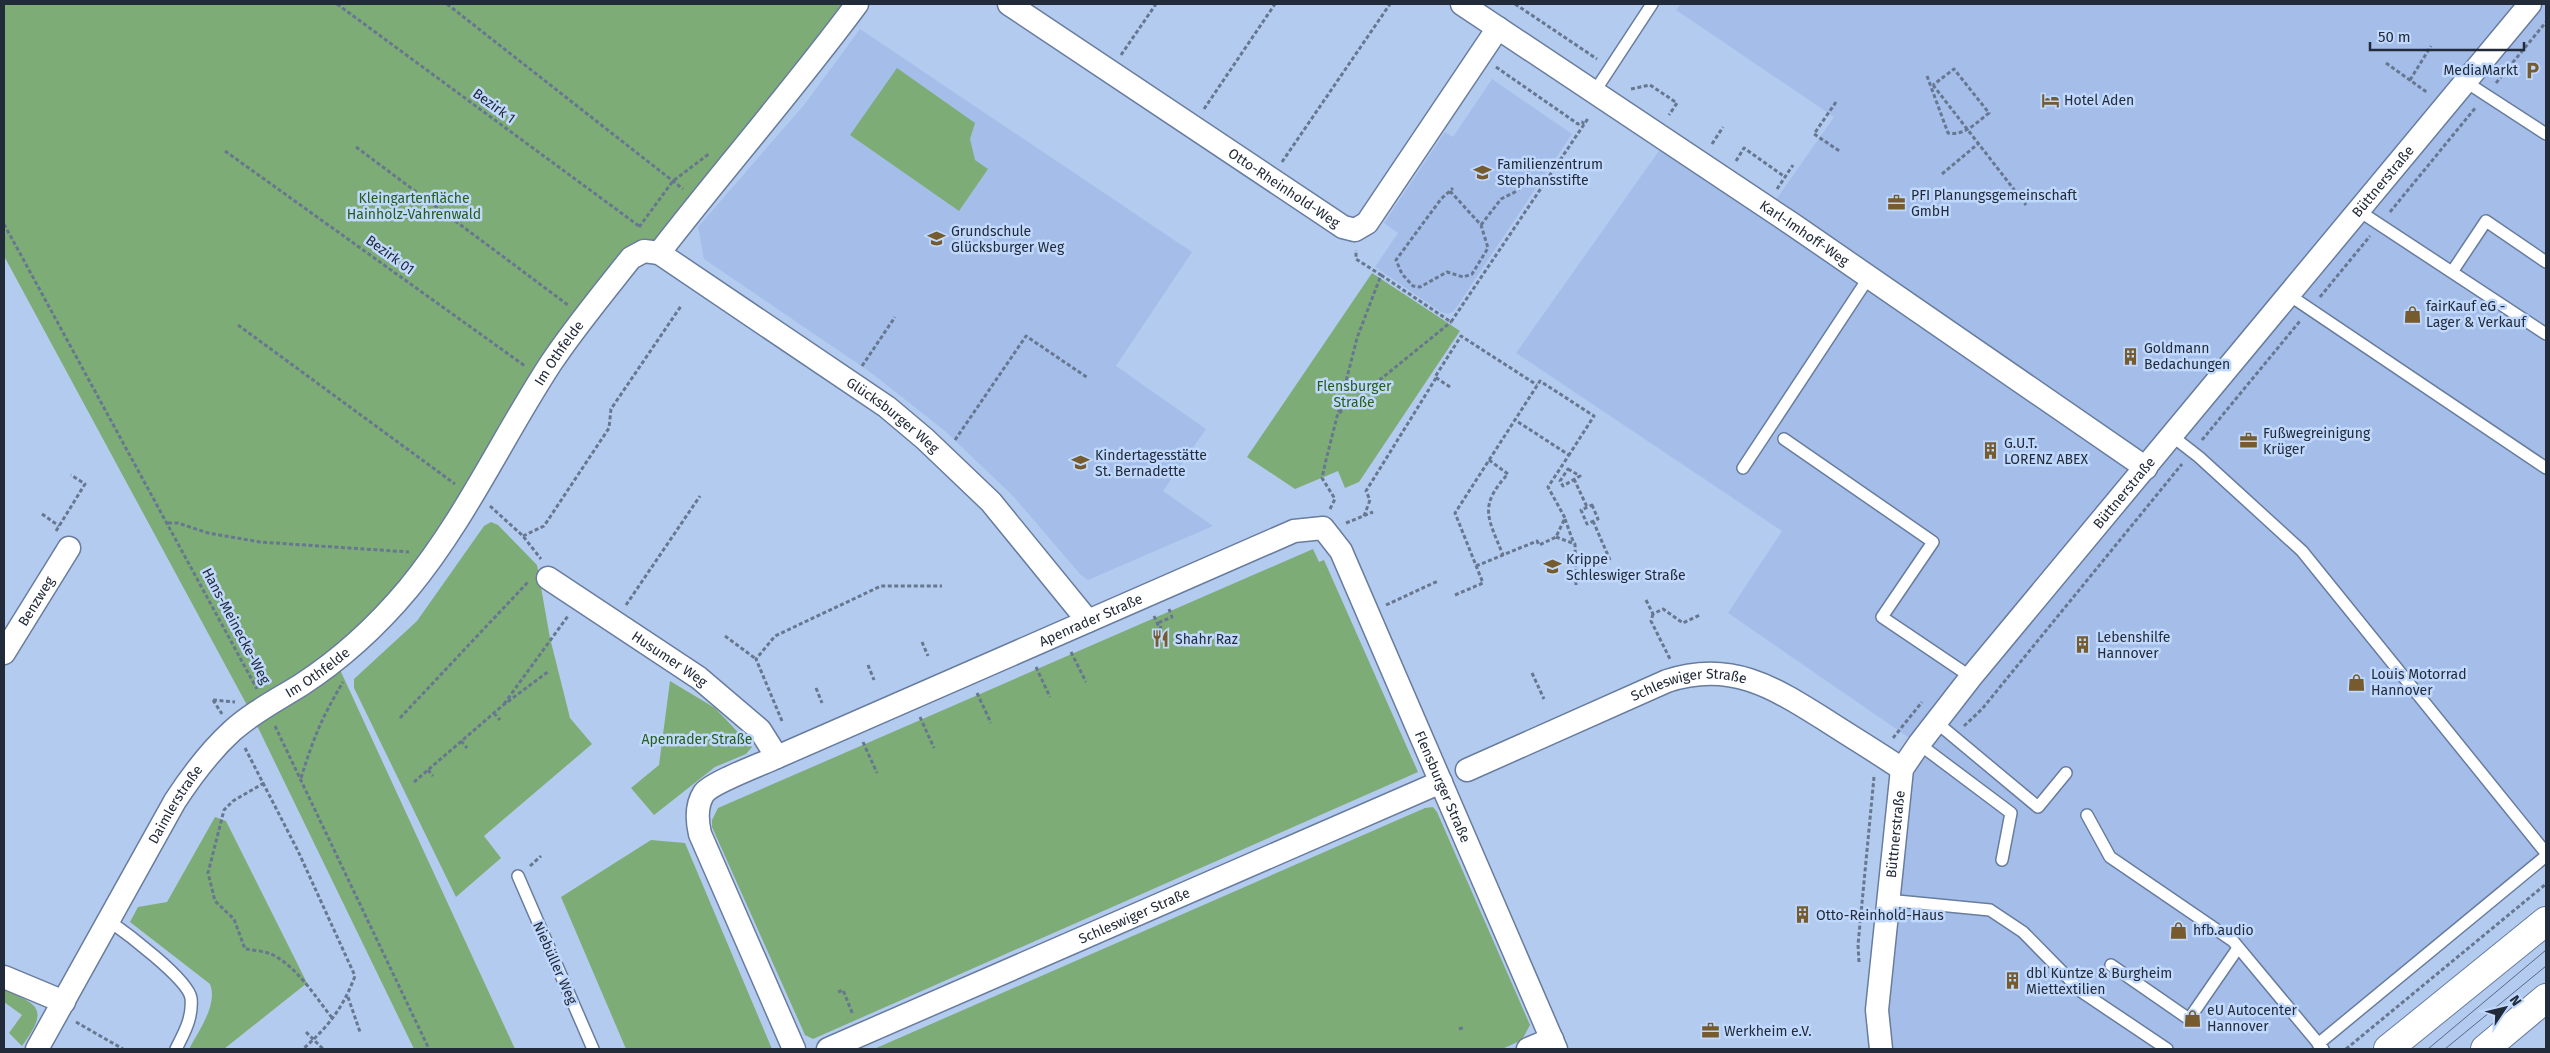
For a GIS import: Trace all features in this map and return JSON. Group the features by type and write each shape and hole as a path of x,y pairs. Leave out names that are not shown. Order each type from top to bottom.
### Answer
{"main road":[{"path":"2388,1049 2546,921"},
{"path":"2485,1049 2546,998"}],"street":[{"path":"659,253 699,201 817,58 857,4"},
{"name":"Otto-Rheinhold-Weg","path":"1009,4 1335,222 1355,230 1367,223 1498,28"},
{"name":"Karl-Imhoff-Weg","path":"1462,4 1595,91 2146,468"},
{"name":"Büttnerstraße","path":"1881,1049 1877,1010 1902,769 1918,744 1944,729 1971,677 2530,4"},
{"name":"Im Othfelde","path":"265,705 301,685 336,661 374,626 408,590 480,500 542,378 586,318 631,258 644,251 659,253"},
{"name":"Glücksburger Weg","path":"659,253 887,408 944,456 991,502 1088,621"},
{"name":"Apenrader Straße","path":"794,1049 700,834 697,819 705,793 715,785 777,757 1294,531 1323,528"},
{"name":"Flensburger Straße","path":"1323,528 1341,551 1554,1044"},
{"name":"Benzweg","path":"4,654 69,548"},
{"name":"Husumer Weg","path":"547,571 580,599 614,623 700,678 760,730 777,757"},
{"name":"Schleswiger Straße","path":"1466,770 1678,677 1718,672 1757,680 1786,695 1902,769"},
{"name":"Daimlerstraße","path":"37,1049 67,1009 108,920 175,801 201,762 233,730 265,705"},
{"name":"Schleswiger Straße","path":"828,1049 1440,782"},
{"path":"4,977 67,1009"},
{"path":"1528,1049 1554,1044"}],"lane":[{"path":"1595,91 1652,4"},
{"path":"2466,82 2546,134"},
{"path":"2360,211 2546,334"},
{"path":"2452,272 2486,221 2546,262"},
{"path":"1743,468 1869,277"},
{"path":"2290,295 2546,468"},
{"path":"2087,815 2110,857 2232,941 2320,1046 2546,854 2302,551 2172,436"},
{"path":"1784,439 1934,542 1882,617 1971,677"},
{"path":"1944,729 2038,807 2066,773"},
{"path":"1918,744 2011,813 2002,860"},
{"name":"Niebüller Weg","path":"518,876 593,1049"},
{"path":"1887,900 1990,910 2023,932 2082,992 2167,1049"},
{"path":"108,920 130,935 180,980 191,996 191,1016 176,1049"},
{"path":"2111,965 2189,1019 2238,948"}],"path":[{"name":"Bezirk 1","path":"337,4 639,226"},
{"path":"447,4 699,201"},
{"path":"1117,62 1156,4"},
{"path":"1199,117 1275,4"},
{"path":"1277,169 1390,4"},
{"path":"1515,4 1610,68"},
{"path":"1944,729 1982,709 2546,22"},
{"path":"2410,80 2431,46"},
{"path":"2386,63 2428,93"},
{"path":"1495,65 1499,70 1578,124 1582,122 1584,124"},
{"path":"1934,85 1954,69 1989,113 1968,129 1956,134 1948,133 1926,76 1934,85 1968,129 1979,143 2026,205"},
{"path":"1631,90 1650,85 1677,103 1669,115"},
{"path":"1674,101 1677,96"},
{"path":"1836,102 1814,134 1841,152"},
{"path":"1338,414 1451,322 1589,117"},
{"path":"1712,144 1723,128"},
{"path":"1942,174 1979,143"},
{"path":"1736,161 1748,144"},
{"path":"356,147 586,318"},
{"path":"1745,149 1785,177"},
{"name":"Bezirk 01","path":"225,151 542,378"},
{"path":"1481,224 1501,199 1517,191 1525,183 1534,156"},
{"path":"1777,189 1793,165"},
{"path":"1450,191 1481,224 1488,248 1472,274 1463,277 1448,272 1420,287 1413,286 1402,274 1396,260 1441,199 1450,191 1454,188"},
{"name":"Hans-Meinecke-Weg","path":"4,224 265,705 429,1049"},
{"path":"1356,259 1451,322"},
{"path":"1335,499 1322,478 1357,338 1381,275"},
{"path":"523,536 544,526 609,428 611,409 680,306"},
{"path":"851,383 895,317"},
{"path":"238,325 480,500 523,536 547,571 400,718"},
{"path":"944,456 1026,336 1088,378"},
{"path":"1364,516 1370,500 1366,491 1436,378 1434,377 1461,336 1537,385"},
{"path":"1436,378 1450,387"},
{"path":"1454,596 1483,584 1455,513 1540,381 1594,416 1548,487 1565,518 1575,544 1576,585"},
{"path":"1515,420 1569,455"},
{"path":"1489,460 1508,474 1490,496 1488,506 1493,531 1502,555"},
{"path":"1555,476 1561,479 1563,486 1580,476 1568,469 1561,479"},
{"path":"69,548 52,538 85,484 71,475"},
{"path":"1574,479 1587,507"},
{"path":"614,623 700,496"},
{"path":"1592,505 1598,519 1587,524 1581,510 1587,507 1592,505"},
{"path":"1346,523 1373,512"},
{"path":"42,514 59,526"},
{"path":"1476,566 1537,541 1539,545 1556,537 1565,518"},
{"path":"1593,522 1610,560"},
{"path":"167,523 178,523 208,533 260,542 412,552"},
{"path":"1556,537 1575,544"},
{"path":"1367,613 1438,581"},
{"path":"756,659 776,636 881,586 942,586"},
{"path":"502,706 580,599"},
{"path":"1646,600 1653,614 1651,621 1678,677"},
{"path":"1154,616 1161,630 1160,622 1172,617 1169,609"},
{"path":"1653,614 1663,609 1683,623 1700,615"},
{"path":"726,636 756,659 782,721"},
{"path":"922,642 928,656"},
{"path":"1071,652 1086,682"},
{"path":"868,666 874,680"},
{"path":"1036,667 1050,697"},
{"path":"414,782 502,706 549,671"},
{"path":"1532,673 1544,699"},
{"path":"300,779 316,731 328,705 345,680"},
{"path":"533,683 537,688"},
{"path":"816,688 822,704"},
{"path":"977,693 991,723"},
{"path":"494,713 500,720"},
{"path":"920,717 934,748"},
{"path":"461,741 466,748"},
{"path":"863,742 877,773"},
{"path":"253,761 298,852 355,976 348,996 334,1018 303,1049"},
{"path":"428,770 433,776"},
{"path":"264,783 233,801 224,810 208,873 214,901 234,919 245,949 272,954 281,960 297,975 334,1018"},
{"path":"2346,1049 2546,884"},
{"path":"838,992 843,990 854,1018"},
{"path":"348,996 360,1032"},
{"path":"67,1009 123,1049"},
{"path":"1459,1029 1464,1027"},
{"path":"306,1032 323,1049"}],"shaded area":[{"path":"1681,4 2546,4 2546,856 2319,1043 2323,1049 1881,1049 1887,900 1918,744 1728,613 1782,531 1516,353 1673,131 1775,201 1834,117 1676,10"},
{"name":"Grundschule Glücksburger Weg","path":"860,29 1192,252 1116,366 1206,429 1163,491 1213,526 1088,580 1080,574 1013,496 945,431 870,372 704,259 698,227 804,105"},
{"name":"Familienzentrum Stephansstifte","path":"1492,79 1572,134 1454,311 1448,314 1441,312 1375,267 1398,233 1384,223 1445,132 1453,137"}],"green space":[{"name":"Kleingartenfläche Hainholz-Vahrenwald","path":"4,4 857,4 659,253 631,258 453,527 336,661 515,1049 414,1049 248,707 4,256"},
{"path":"897,68 975,123 970,139 975,160 988,169 959,211 850,135"},
{"name":"Flensburger Straße","path":"1372,273 1460,331 1359,482 1345,488 1338,471 1295,489 1247,457"},
{"path":"491,522 498,525 537,565 550,638 570,718 592,744 484,836 501,858 456,897 354,688 354,679 417,621 484,526"},
{"path":"1313,549 1319,562 1324,560 1418,772 813,1039 805,1035 712,827 712,820 718,808"},
{"name":"Apenrader Straße","path":"670,681 715,708 752,747 746,754 715,767 654,815 631,788 659,765"},
{"path":"1433,807 1437,812 1530,1025 1522,1040 1502,1049 874,1049 1425,808"},
{"path":"215,817 226,821 307,983 224,1049 189,1049 210,1009 212,992 210,984 130,922 138,907 167,902"},
{"path":"651,840 685,843 772,1049 626,1049 561,897"},
{"path":"4,990 26,1000 37,1010 35,1024 22,1046 9,1033 22,1015 4,1002"}],"tram line":[{"path":"2428,1049 2546,950"},
{"path":"2445,1049 2546,966"}],"place":[{"name":"MediaMarkt","path":"2532,70"},
{"name":"Hotel Aden","path":"2050,100"},
{"name":"Familienzentrum Stephansstifte","path":"1483,172"},
{"name":"PFI Planungsgemeinschaft GmbH","path":"1897,203"},
{"name":"Grundschule Glücksburger Weg","path":"937,239"},
{"name":"fairKauf eG - Lager & Verkauf","path":"2412,314"},
{"name":"Goldmann Bedachungen","path":"2130,356"},
{"name":"Fußwegreinigung Krüger","path":"2249,441"},
{"name":"G.U.T. LORENZ ABEX","path":"1990,451"},
{"name":"Kindertagesstätte St. Bernadette","path":"1081,463"},
{"name":"Krippe Schleswiger Straße","path":"1552,567"},
{"name":"Shahr Raz","path":"1161,639"},
{"name":"Lebenshilfe Hannover","path":"2083,645"},
{"name":"Louis Motorrad Hannover","path":"2357,682"},
{"name":"Otto-Reinhold-Haus","path":"1802,915"},
{"name":"hfb.audio","path":"2179,930"},
{"name":"dbl Kuntze & Burgheim Miettextilien","path":"2012,981"},
{"name":"eU Autocenter Hannover","path":"2193,1018"},
{"name":"Werkheim e.V.","path":"1710,1031"}]}
